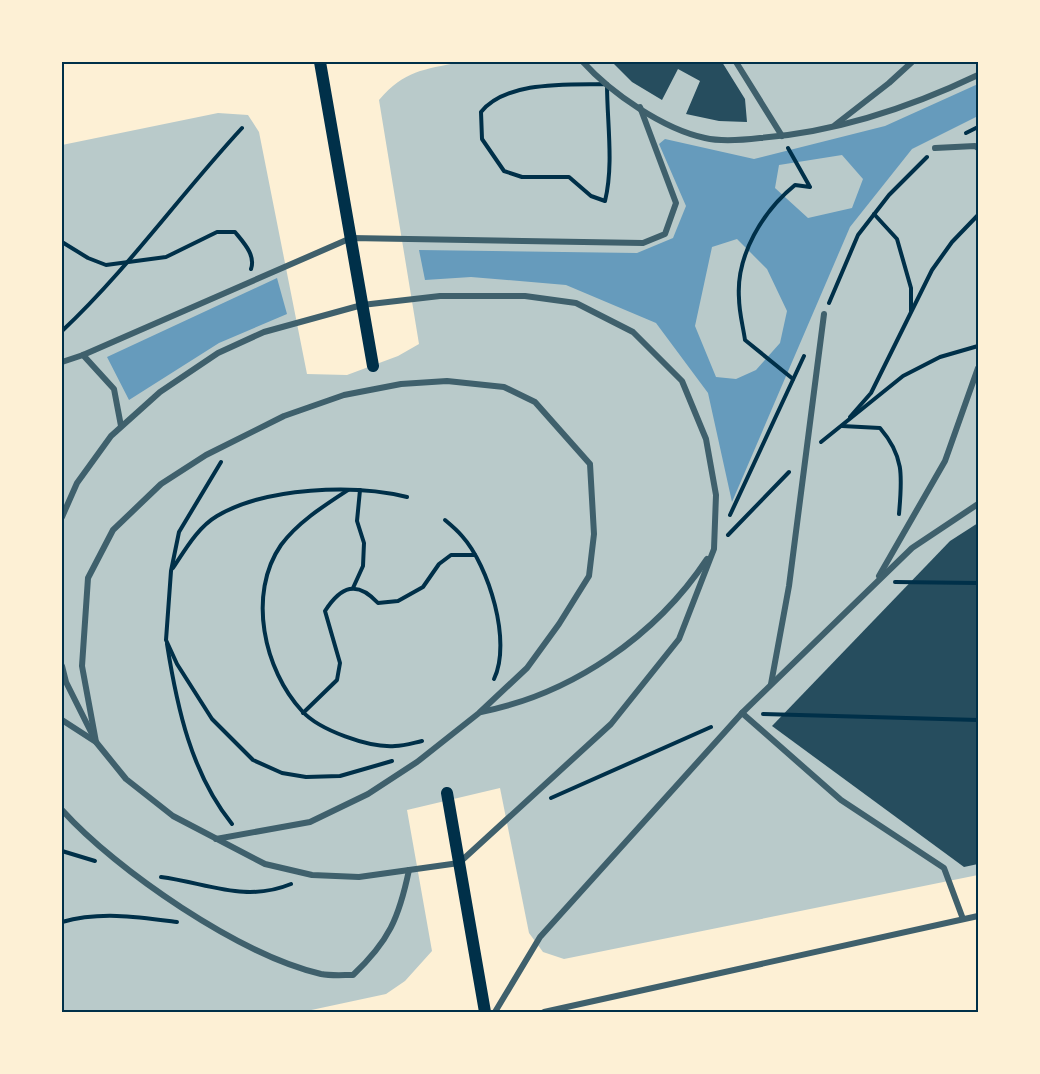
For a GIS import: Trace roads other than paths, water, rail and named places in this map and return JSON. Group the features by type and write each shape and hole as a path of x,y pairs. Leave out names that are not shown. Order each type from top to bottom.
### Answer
{"main road":[{"path":"320,62 373,366"},
{"path":"447,793 485,1012"}],"street":[{"path":"583,62 607,84 676,130 707,139 782,136 860,121 946,90 978,75"},
{"path":"736,62 782,136"},
{"path":"832,127 912,62"},
{"path":"62,362 83,356 351,238 643,243 665,234 676,202 640,107"},
{"path":"935,148 975,146 978,148"},
{"path":"62,517 77,483 111,436 160,392 218,353 264,332 362,305 441,296 525,296 576,303 633,332 682,381 706,440 716,495 714,549 679,639 611,724 459,863 359,877 312,875 265,864 173,816 126,779 96,742 66,682 62,666"},
{"path":"771,684 789,586 824,314"},
{"path":"83,356 114,389 122,426"},
{"path":"875,582 945,461 978,368"},
{"path":"96,742 82,666 88,578 113,530 161,484 206,455 284,416 344,394 401,384 447,381 504,387 535,402 590,465 594,534 589,576 559,624 527,668 478,713 417,762 368,794 310,822 215,839"},
{"path":"495,1012 540,937 742,713 912,548 976,503"},
{"path":"478,713 517,705 574,680 616,655 691,583 714,549"},
{"path":"742,713 841,800 944,868 963,920"},
{"path":"62,720 96,742"},
{"path":"62,810 135,874 178,905 230,936 283,961 323,975 353,975 373,956 390,931 401,908 409,870"},
{"path":"544,1012 978,916"}],"water":[{"path":"978,84 978,116 912,149 850,227 732,502 708,393 656,323 566,285 471,277 425,280 419,250 637,253 673,238 686,206 659,144 665,139 754,159 885,126","holes":["842,155 863,179 852,208 808,218 775,188 779,165","737,239 767,269 787,311 780,343 756,370 736,379 716,377 695,326 712,247"]},
{"path":"277,278 287,314 219,343 129,400 107,357"}]}
